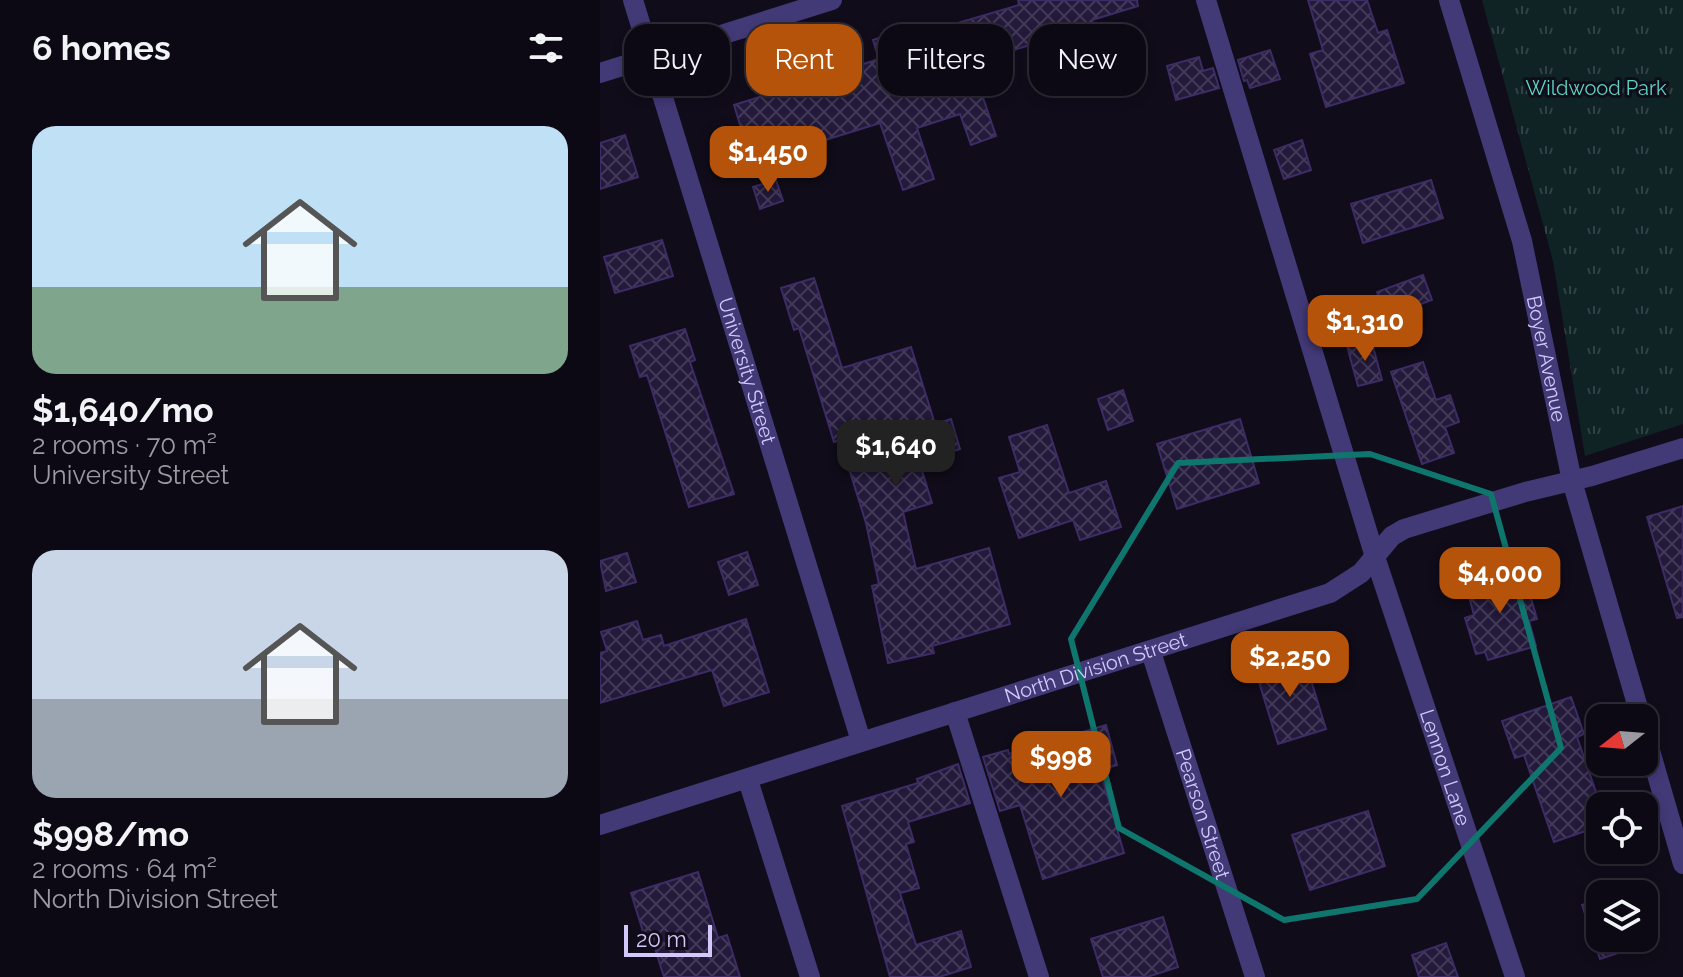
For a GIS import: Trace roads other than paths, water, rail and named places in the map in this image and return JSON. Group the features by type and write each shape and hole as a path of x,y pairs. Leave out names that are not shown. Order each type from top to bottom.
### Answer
{"street":[{"name":"University Street","path":"633,0 641,24"},
{"path":"730,32 832,0"},
{"name":"Lennon Lane","path":"1206,0 1375,557 1515,977"},
{"name":"Boyer Avenue","path":"1449,0 1525,253 1572,481 1637,704"},
{"path":"600,73 624,65"},
{"name":"University Street","path":"663,96 861,741"},
{"name":"North Division Street","path":"600,825 1330,593 1361,573 1392,536 1404,529 1683,448"},
{"name":"Pearson Street","path":"1151,652 1255,977"},
{"path":"955,712 1039,977"},
{"path":"1657,776 1683,864"},
{"path":"748,780 810,977"}],"park label":[{"name":"Wildwood Park","path":"1596,88"}]}
